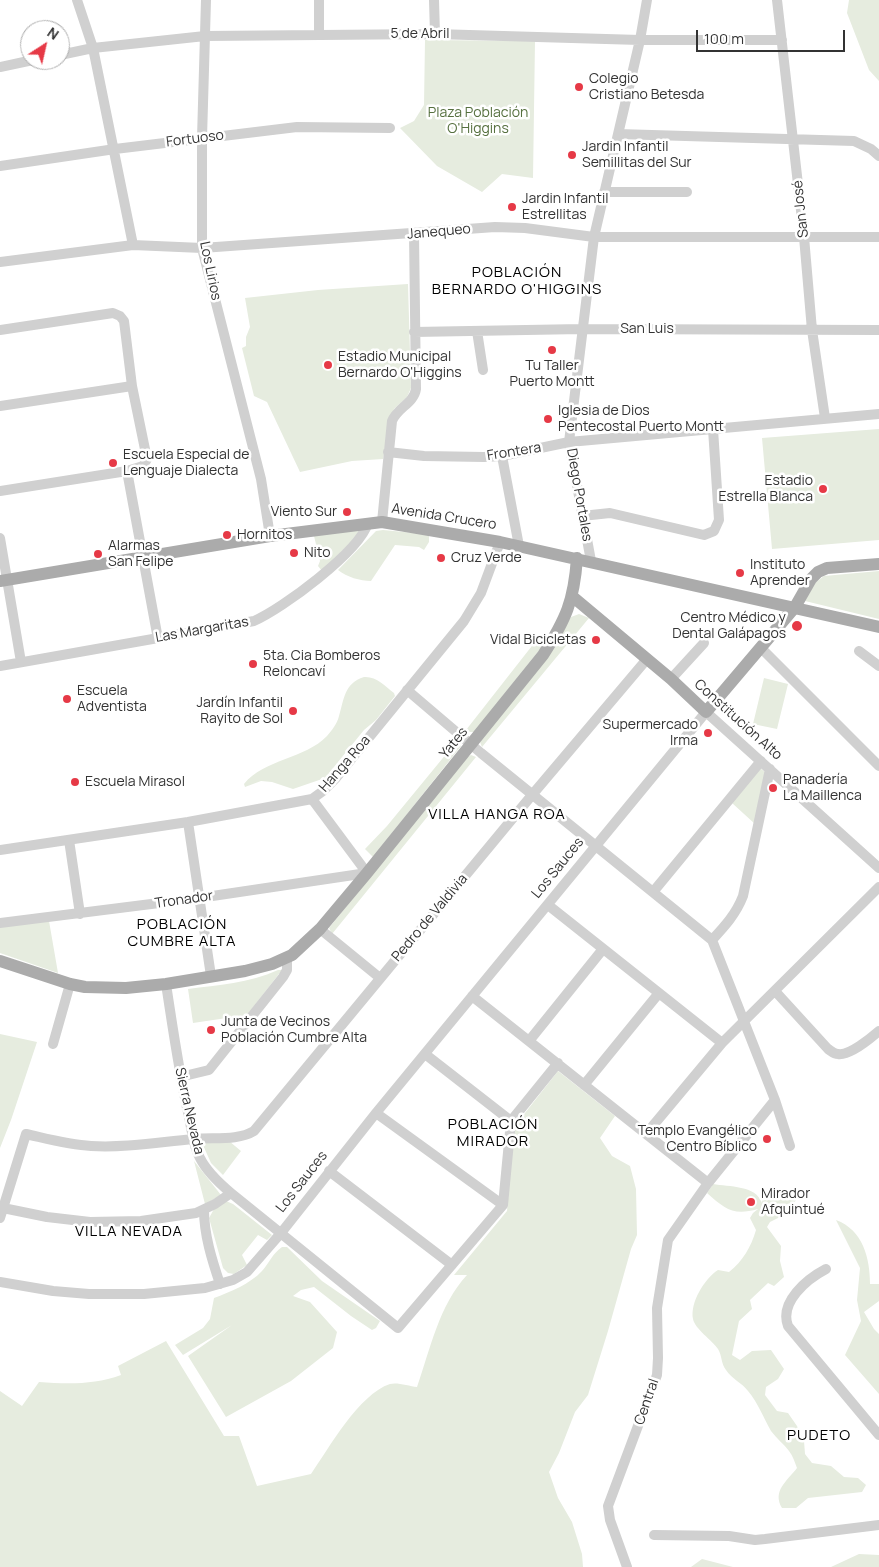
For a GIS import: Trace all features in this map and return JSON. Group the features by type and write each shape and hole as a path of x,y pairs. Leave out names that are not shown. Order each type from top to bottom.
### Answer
{"main road":[{"name":"Avenida Crucero","path":"4,581 270,536 382,522 500,542 578,558 879,627"},
{"name":"Yates","path":"0,961 70,984 112,988 166,984 245,971 287,958 302,948 368,873 543,655 557,633 572,597 578,558"},
{"name":"Los Sauces","path":"706,712 795,607 811,579 822,569 879,564"},
{"name":"Constitución Alto","path":"572,597 671,679 706,712"}],"street":[{"path":"77,0 93,48 133,245"},
{"name":"Los Lirios","path":"206,0 202,138 202,248 261,479 270,536"},
{"path":"319,0 319,34"},
{"path":"434,0 435,34"},
{"name":"Diego Portales","path":"591,561 569,442 594,237 640,40 646,0"},
{"name":"San José","path":"777,0 804,238 812,330 825,418"},
{"name":"5 de Abril","path":"70,52 205,36 319,34 435,34 640,40 782,40"},
{"path":"0,67 20,63"},
{"name":"Fortuoso","path":"0,166 115,149 297,128 390,128"},
{"path":"618,134 854,141 871,149 879,156"},
{"path":"604,192 687,192"},
{"name":"Janequeo","path":"0,262 133,245 202,248 495,227 525,228 594,237 879,238"},
{"path":"382,522 392,421 394,416 415,393 414,234"},
{"path":"0,330 113,314 120,316 124,321 132,386 147,459 143,466 127,471 0,491"},
{"name":"San Luis","path":"414,332 582,329 879,330"},
{"path":"478,331 483,370"},
{"path":"0,406 132,386"},
{"name":"Frontera","path":"388,452 445,457 502,456 569,442 879,414"},
{"path":"582,516 610,513 704,535 711,533 716,528 718,520 713,429"},
{"path":"502,456 519,546"},
{"path":"127,471 158,639"},
{"name":"Las Margaritas","path":"0,666 240,624 266,616 291,599 340,558 363,534 368,523"},
{"path":"0,538 4,581 21,662"},
{"name":"Hanga Roa","path":"0,850 188,822 312,800 335,778 476,604 486,583 500,542"},
{"path":"671,679 704,643"},
{"path":"760,648 879,766"},
{"path":"859,651 879,666"},
{"name":"Pedro de Valdivia","path":"2,1213 26,1134 65,1143 109,1147 242,1136 254,1131 647,659"},
{"path":"407,690 471,745 712,940 775,1100 790,1146"},
{"name":"Constitución Alto","path":"706,712 879,868"},
{"name":"Los Sauces","path":"0,1282 53,1291 116,1295 186,1291 220,1284 247,1272 282,1233 376,1113 706,712"},
{"path":"653,892 761,761"},
{"path":"712,940 730,921 738,909 770,769"},
{"path":"312,800 368,873"},
{"path":"188,822 211,976"},
{"path":"69,840 80,914"},
{"name":"Tronador","path":"0,923 199,898 368,873"},
{"path":"646,1134 722,1043 879,887"},
{"path":"548,905 722,1043"},
{"path":"320,929 380,978"},
{"path":"529,1041 603,949"},
{"path":"180,1076 209,1070 284,977 287,970 287,958"},
{"path":"52,1044 70,984"},
{"name":"Sierra Nevada","path":"166,984 180,1076 193,1139 197,1154 215,1179 398,1328 452,1265"},
{"path":"775,991 828,1049 837,1054 844,1054 866,1042 879,1031"},
{"path":"584,1084 659,993"},
{"path":"472,996 708,1182"},
{"path":"425,1054 511,1121"},
{"path":"329,1171 452,1265 503,1205 511,1121 558,1063"},
{"name":"Central","path":"627,1567 610,1520 608,1506 657,1375 657,1308 668,1240 708,1182 775,1100"},
{"path":"376,1113 503,1205"},
{"path":"2,1213 90,1222 142,1221 189,1216 204,1210 231,1193"},
{"path":"204,1210 204,1226 220,1284"},
{"path":"826,1269 812,1277 797,1292 785,1319 788,1326 879,1435"},
{"path":"654,1536 729,1536 755,1540 879,1525"}],"green space":[{"path":"849,0 879,0 879,81 869,70 847,13"},
{"name":"Plaza Población O'Higgins","path":"425,40 535,41 533,178 502,174 482,192 437,166 400,128 414,121 424,105"},
{"name":"Estadio Municipal Bernardo O'Higgins","path":"408,284 411,388 407,397 394,409 383,459 352,461 300,472 267,402 254,396 242,348 246,346 246,337 250,327 245,298 318,290"},
{"name":"Estadio Estrella Blanca","path":"879,429 879,540 772,549 762,438"},
{"path":"364,529 322,571 318,566 320,561 314,536"},
{"path":"376,531 425,534 429,536 429,542 424,550 419,547 395,545 371,581 345,575 338,570"},
{"path":"879,571 879,619 805,601 815,583 824,576"},
{"path":"579,614 589,618 482,747 480,742 571,617"},
{"path":"535,642 541,643 541,648 474,732 466,730"},
{"path":"364,677 380,682 394,693 395,696 376,720 364,730 325,778 293,789 272,782 261,781 245,787 244,784 262,769 308,750 327,736 337,722 344,698 352,683"},
{"path":"764,678 788,684 777,729 753,724"},
{"path":"456,742 461,746 373,857 365,849 387,826"},
{"path":"471,755 476,757 332,934 329,928 466,758"},
{"path":"759,767 766,773 755,824 732,803"},
{"path":"49,921 58,973 0,953 0,927"},
{"path":"282,970 247,1015 193,1023 188,989 245,981"},
{"path":"0,1034 37,1042 0,1148"},
{"path":"558,1071 615,1116 600,1138 612,1156 630,1166 636,1189 637,1235 631,1249 608,1331 588,1395 575,1412 559,1453 549,1472 558,1498 572,1522 582,1554 583,1567 0,1567 0,1391 22,1406 39,1382 91,1382 121,1375 118,1366 166,1341 224,1436 239,1436 257,1486 311,1474 346,1423 367,1399 378,1390 390,1384 417,1387 442,1314 457,1287 467,1275 454,1275 507,1211 514,1127"},
{"path":"229,1141 241,1151 223,1175 211,1163 202,1143"},
{"path":"194,1161 221,1195 205,1204"},
{"path":"713,1184 748,1190 759,1197 762,1203 763,1193 798,1193 799,1196 786,1214 770,1222 767,1227 781,1246 780,1261 784,1277 774,1286 768,1283 750,1300 752,1309 739,1321 732,1355 740,1360 752,1351 771,1350 784,1369 778,1379 766,1387 765,1395 777,1411 788,1413 797,1426 804,1441 805,1454 812,1463 831,1466 844,1477 858,1478 866,1485 862,1492 808,1498 796,1508 782,1508 779,1502 782,1486 797,1468 793,1457 771,1431 758,1405 746,1388 726,1370 718,1349 697,1327 693,1319 696,1299 703,1285 718,1270 729,1272 738,1263 749,1248 756,1230 750,1218 758,1209 742,1212 724,1207 707,1193"},
{"path":"226,1201 233,1204 272,1235 267,1240 258,1235 242,1255 247,1265 234,1274 228,1273 223,1268 209,1218 214,1209"},
{"path":"836,1220 853,1231 859,1238 866,1255 870,1284 879,1284 879,1301 864,1312 879,1334 879,1394 845,1355 861,1321 857,1300 860,1268"},
{"path":"282,1247 287,1247 322,1281 380,1321 376,1328 372,1330 314,1287 301,1290 293,1296 310,1302 337,1332 333,1348 291,1381 226,1417 188,1356 232,1325 183,1355 175,1345 203,1328 210,1319 214,1298 252,1280"},
{"path":"859,1554 879,1555 879,1567 831,1567"},
{"path":"702,1559 733,1567 691,1567"}],"place":[{"name":"Colegio Cristiano Betesda","path":"579,87"},
{"name":"Jardin Infantil Semillitas del Sur","path":"572,155"},
{"name":"Jardin Infantil Estrellitas","path":"512,207"},
{"name":"Tu Taller Puerto Montt","path":"552,350"},
{"name":"Estadio Municipal Bernardo O'Higgins","path":"328,365"},
{"name":"Iglesia de Dios Pentecostal Puerto Montt","path":"548,419"},
{"name":"Escuela Especial de Lenguaje Dialecta","path":"113,463"},
{"name":"Estadio Estrella Blanca","path":"823,489"},
{"name":"Viento Sur","path":"347,512"},
{"name":"Hornitos","path":"227,535"},
{"name":"Nito","path":"294,553"},
{"name":"Alarmas San Felipe","path":"98,554"},
{"name":"Cruz Verde","path":"441,558"},
{"name":"Instituto Aprender","path":"740,573"},
{"name":"Centro Médico y Dental Galápagos","path":"797,626"},
{"name":"Vidal Bicicletas","path":"596,640"},
{"name":"5ta. Cia Bomberos Reloncaví","path":"253,664"},
{"name":"Escuela Adventista","path":"67,699"},
{"name":"Jardín Infantil Rayito de Sol","path":"293,711"},
{"name":"Supermercado Irma","path":"708,733"},
{"name":"Escuela Mirasol","path":"75,782"},
{"name":"Panadería La Maillenca","path":"773,788"},
{"name":"Junta de Vecinos Población Cumbre Alta","path":"211,1030"},
{"name":"Templo Evangélico Centro Bíblico","path":"767,1139"},
{"name":"Mirador Afquintué","path":"751,1202"}],"district":[{"name":"POBLACIÓN BERNARDO O'HIGGINS","path":"517,282"},
{"name":"VILLA HANGA ROA","path":"497,815"},
{"name":"POBLACIÓN CUMBRE ALTA","path":"182,934"},
{"name":"POBLACIÓN MIRADOR","path":"493,1134"},
{"name":"VILLA NEVADA","path":"129,1232"},
{"name":"PUDETO","path":"819,1436"}]}
